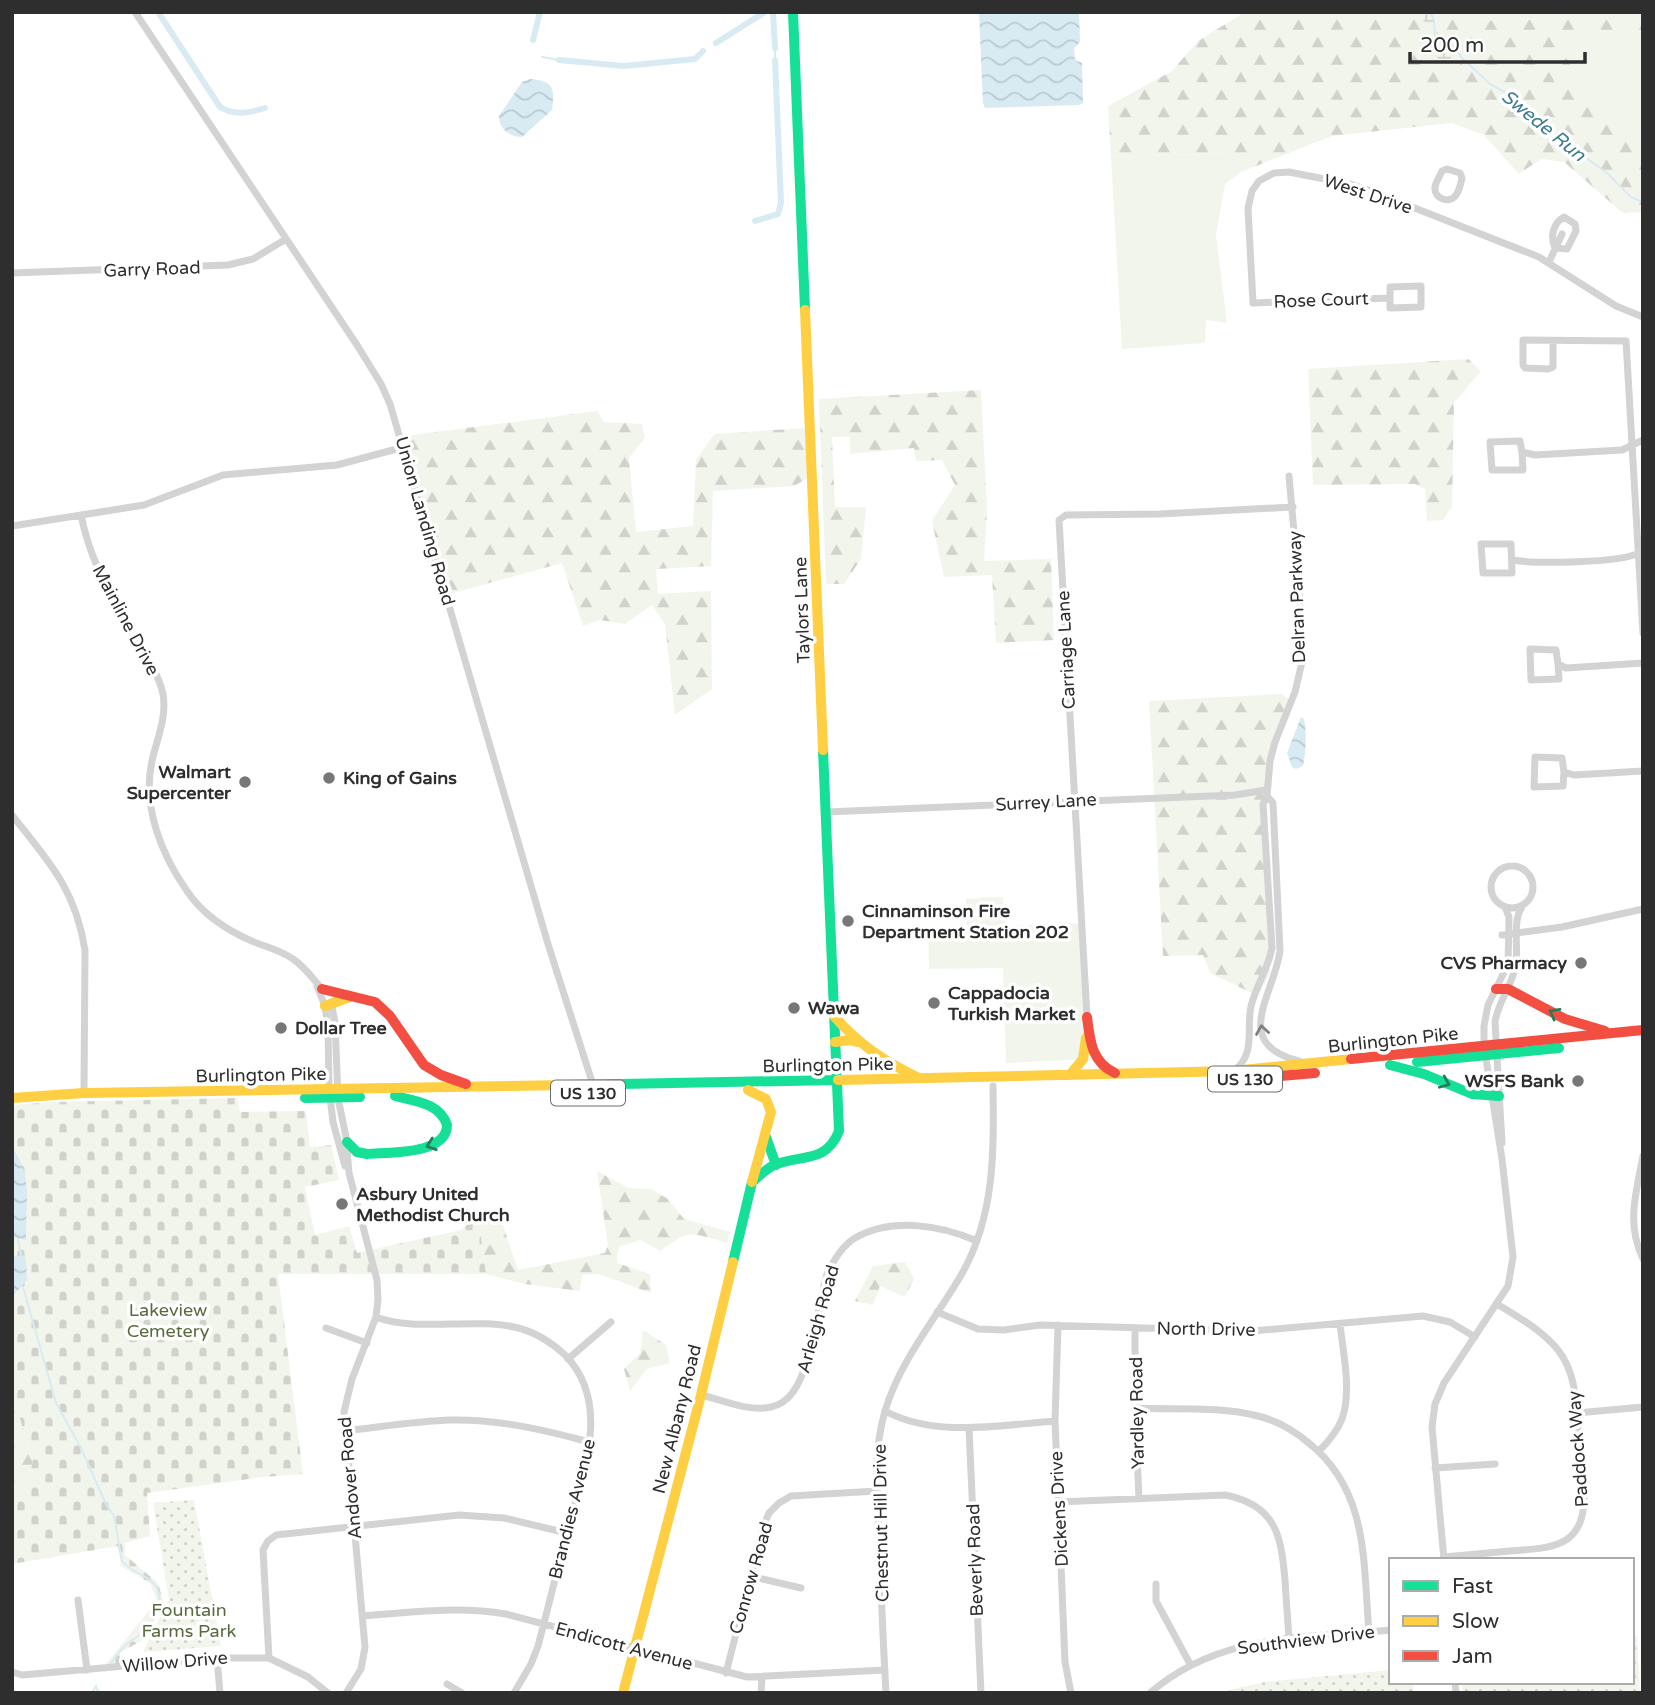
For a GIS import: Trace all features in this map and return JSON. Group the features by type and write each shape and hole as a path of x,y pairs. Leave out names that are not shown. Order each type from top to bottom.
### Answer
{"main road":[{"name":"Taylors Lane","path":"776,1165 820,1154 836,1141 839,1131 793,12"},
{"path":"319,985 375,1002 384,1008 424,1065 441,1075 473,1087"},
{"path":"1496,989 1508,989 1565,1019 1615,1033"},
{"path":"328,1004 354,996"},
{"path":"834,1016 847,1033 893,1067 920,1079"},
{"path":"1087,1017 1096,1061 1108,1070 1122,1075"},
{"path":"1070,1075 1077,1070 1085,1054 1087,1017"},
{"name":"Burlington Pike","path":"12,1105 473,1087 993,1086 1225,1080 1390,1065 1643,1030"},
{"name":"Burlington Pike","path":"12,1098 84,1093 395,1096 748,1090 920,1079 1233,1071 1643,1038"},
{"path":"835,1042 850,1040 861,1043"},
{"path":"1390,1065 1473,1094 1496,1097"},
{"path":"748,1090 766,1100 770,1106 767,1145 776,1165 752,1182"},
{"path":"347,1142 357,1152 367,1154 432,1147 441,1142 447,1133 447,1125 445,1117 438,1110 395,1096"},
{"name":"New Albany Road","path":"623,1693 766,1133"}],"street":[{"name":"Union Landing Road","path":"135,12 381,384 404,447 548,944 593,1085"},
{"path":"1447,169 1460,173 1462,178 1455,197 1443,200 1435,189 1442,171 1447,169"},
{"name":"West Drive","path":"1253,303 1248,208 1255,186 1269,175 1280,171 1350,184 1549,262 1616,306 1643,317"},
{"path":"1436,217 1443,200"},
{"path":"1564,217 1570,219 1576,224 1576,231 1567,249 1555,248 1552,235 1559,220 1564,217"},
{"path":"1549,262 1562,234"},
{"name":"Garry Road","path":"12,273 228,265 253,259 286,239"},
{"name":"Rose Court","path":"1420,286 1421,307 1390,308 1390,298 1390,287 1420,286"},
{"name":"Rose Court","path":"1253,303 1390,298"},
{"path":"1553,341 1553,367 1531,370 1522,365 1523,340 1626,341 1641,542 1639,553 1643,633"},
{"path":"1522,453 1535,455 1622,450 1643,440"},
{"path":"1520,441 1522,453 1522,470 1492,470 1490,442 1520,441"},
{"path":"12,526 153,503 223,475 337,466 404,447"},
{"name":"Delran Parkway","path":"1233,1071 1243,1063 1248,1052 1251,1008 1272,948 1263,804 1275,742 1297,686 1301,662 1289,476"},
{"name":"Carriage Lane","path":"1087,1017 1060,517 1293,507"},
{"name":"Mainline Drive","path":"81,515 101,576 158,674 165,712 148,778 148,797 158,833 172,865 186,890 215,920 232,933 292,958 319,985"},
{"path":"1481,544 1511,544 1513,560 1512,573 1483,573 1481,544"},
{"path":"1513,560 1525,562 1606,559 1639,553"},
{"path":"1530,649 1556,650 1558,664 1559,679 1531,680 1530,649"},
{"path":"1558,664 1572,668 1643,663"},
{"path":"1535,757 1562,758 1564,772 1563,786 1534,787 1535,757"},
{"path":"1564,772 1579,775 1643,771"},
{"name":"Surrey Lane","path":"826,812 1267,793"},
{"name":"Delran Parkway","path":"1267,793 1273,803 1280,951 1263,1006 1260,1032 1267,1046 1279,1054 1314,1065"},
{"path":"12,815 58,872 69,892 82,929 85,950 84,1093"},
{"path":"1444,1558 1432,1427 1435,1404 1444,1383 1508,1286 1513,1257 1496,1097 1484,1018 1508,964 1510,934 1509,914 1493,896 1492,880 1499,870 1513,866 1524,870 1534,885 1531,899 1521,909 1510,934 1516,961 1508,989 1496,1015 1490,1050"},
{"path":"1505,907 1521,909"},
{"path":"1510,934 1578,924 1643,909"},
{"name":"Andover Road","path":"319,985 335,1022 335,1133 377,1280 376,1317 345,1401 344,1431 365,1647 361,1669 346,1693"},
{"name":"Chestnut Hill Drive","path":"886,1693 877,1491 879,1437 885,1411 900,1372 961,1276 977,1241 989,1198 994,1153 993,1086"},
{"name":"Andover Road","path":"334,1094 347,1142 351,1184"},
{"path":"1643,1156 1632,1225 1643,1259"},
{"name":"Arleigh Road","path":"701,1395 756,1408 782,1403 793,1393 802,1374 828,1271 836,1256 856,1237 879,1228 919,1225 942,1228 977,1241"},
{"name":"Paddock Way","path":"1444,1558 1555,1546 1574,1534 1584,1508 1577,1413 1570,1374 1559,1351 1536,1330 1497,1304"},
{"name":"North Drive","path":"937,1311 978,1329 1004,1330 1058,1325 1230,1331 1423,1316 1450,1322 1475,1336"},
{"name":"Brandies Avenue","path":"376,1317 399,1322 514,1327 548,1341 568,1359 584,1385 592,1426 589,1442 543,1625 531,1664 514,1693"},
{"path":"568,1359 611,1322"},
{"path":"1319,1451 1335,1433 1343,1418 1346,1391 1340,1324"},
{"name":"Dickens Drive","path":"1058,1325 1055,1421 1065,1662 1071,1693"},
{"path":"326,1328 367,1343"},
{"name":"Yardley Road","path":"1135,1328 1139,1499"},
{"path":"1577,1413 1643,1406"},
{"path":"1135,1408 1259,1416 1294,1431 1319,1451 1338,1474 1353,1501 1360,1533 1369,1632"},
{"path":"885,1411 902,1420 969,1428 1055,1421"},
{"path":"344,1431 451,1420 485,1421 551,1432 589,1442"},
{"name":"Beverly Road","path":"969,1428 981,1693"},
{"path":"1435,1468 1495,1464"},
{"name":"Conrow Road","path":"726,1673 763,1527 769,1513 779,1503 798,1495 877,1491"},
{"path":"1058,1502 1225,1496 1241,1498 1262,1511 1273,1523 1282,1545 1289,1640"},
{"path":"269,1658 263,1550 268,1541 282,1534 460,1515 504,1518 567,1532"},
{"path":"750,1576 801,1588"},
{"path":"1156,1584 1156,1601 1190,1664"},
{"path":"78,1600 87,1670"},
{"name":"Endicott Avenue","path":"364,1616 476,1609 506,1614 747,1677 885,1670"},
{"name":"Southview Drive","path":"1150,1693 1190,1664 1237,1647 1389,1630"},
{"path":"216,1658 220,1693"},
{"name":"Willow Drive","path":"13,1674 216,1658 269,1658 308,1677 328,1693"},
{"path":"761,1693 762,1677"},
{"path":"447,1685 462,1693"}],"green space":[{"path":"1245,12 1418,12 1429,30 1469,61 1438,34 1435,12 1468,12 1472,21 1545,19 1583,88 1643,143 1643,212 1623,213 1564,162 1541,159 1519,174 1484,135 1451,123 1332,136 1241,172 1229,153 1111,157 1108,106 1172,71 1198,41"},
{"path":"1418,12 1435,12 1438,34 1469,61 1452,70 1428,50 1429,30"},
{"path":"1468,12 1562,12 1556,22 1565,34 1642,34 1643,143 1583,88 1545,19 1471,21"},
{"path":"1562,12 1643,12 1643,34 1565,34 1555,22"},
{"path":"1229,153 1241,172 1225,184 1216,235 1227,323 1206,320 1205,343 1122,349 1111,157"},
{"path":"1468,359 1481,371 1454,403 1452,507 1443,520 1427,521 1425,489 1415,484 1313,485 1308,369"},
{"path":"981,390 987,510 984,561 1051,559 1054,640 996,643 992,575 944,577 932,521 955,485 942,460 916,461 914,448 850,454 850,437 832,437 835,507 866,507 861,559 844,584 826,584 819,399"},
{"path":"597,411 604,422 642,424 645,438 629,458 636,532 693,526 696,460 714,434 805,428 808,478 794,486 713,491 711,566 656,569 658,594 711,591 712,689 675,715 665,624 652,605 625,624 600,620 583,626 562,563 446,595 398,437"},
{"path":"1281,694 1293,701 1269,769 1267,790 1270,973 1258,996 1210,973 1203,955 1163,956 1149,701"},
{"path":"1003,897 1006,926 1083,923 1089,1059 1006,1063 1003,968 929,969 928,927 967,927 966,899"},
{"name":"Lakeview Cemetery","path":"237,1098 240,1112 306,1111 310,1147 331,1145 339,1180 305,1187 315,1235 349,1226 357,1253 461,1230 478,1215 486,1274 278,1274 303,1474 147,1493 150,1536 125,1543 125,1555 158,1583 163,1601 144,1639 120,1653 119,1665 104,1666 157,1601 150,1583 121,1566 118,1546 12,1564 12,1517 33,1462 12,1392 12,1105"},
{"path":"597,1171 629,1188 651,1189 668,1199 684,1219 730,1232 727,1243 692,1235 678,1239 660,1251 641,1240 620,1246 617,1263 650,1274 651,1293 599,1274 582,1275 580,1291 525,1284 486,1274 478,1215 499,1213 518,1270 605,1253 608,1245"},
{"path":"905,1262 914,1278 905,1297 880,1286 873,1305 855,1301 873,1266"},
{"path":"643,1330 666,1345 670,1363 647,1369 630,1391 624,1369 640,1353"},
{"path":"12,1392 33,1462 12,1517"},
{"name":"Fountain Farms Park","path":"194,1500 221,1646 143,1652 169,1599 153,1503"},
{"path":"1634,1636 1637,1636 1640,1693 1463,1693 1462,1684 1634,1684"},
{"path":"1389,1670 1389,1684 1413,1684 1414,1693 1224,1693 1265,1682"}],"water":[{"path":"979,12 1079,12 1080,42 1074,48 1075,60 1082,63 1083,103 985,108"},
{"path":"530,79 544,82 551,87 552,110 522,137 518,137 503,128 499,116 522,82"},
{"path":"1301,717 1305,725 1305,748 1303,766 1296,769 1292,767 1287,753"},
{"path":"12,1147 19,1158 26,1181 26,1240 12,1237"},
{"path":"22,1253 26,1259 27,1280 12,1297 12,1257"}],"waterway":[{"path":"158,12 220,107 242,113 265,108"},
{"path":"533,40 540,12"},
{"path":"716,43 765,12"},
{"path":"773,12 775,48"},
{"name":"Swede Run","path":"1430,12 1434,20 1435,37 1456,48 1461,57 1490,84 1514,97 1526,107 1534,120 1607,173 1631,197 1643,202"},
{"path":"775,48 775,60"},
{"path":"559,60 624,66 695,59 703,51"},
{"path":"542,57 559,60"},
{"path":"755,221 778,214 781,203 775,60"},
{"path":"18,1239 21,1255"},
{"path":"23,1287 56,1403 114,1516 122,1561 154,1584 158,1590 159,1605 153,1620 143,1633 123,1648 110,1665"},
{"path":"92,1693 96,1686"},
{"path":"96,1687 99,1693"}],"traffic: fast":[{"path":"793,12 805,310"},
{"path":"733,1262 752,1182 774,1165 812,1156 827,1149 839,1131 823,750"},
{"path":"1417,1062 1559,1048"},
{"path":"1390,1065 1424,1074 1472,1094 1499,1096"},
{"path":"567,1085 838,1080"},
{"path":"347,1142 357,1152 367,1154 415,1150 438,1142 447,1125 439,1112 426,1104 395,1096"},
{"path":"305,1098 360,1097"},
{"path":"766,1137 776,1165"}],"traffic: slow":[{"path":"805,310 823,750"},
{"path":"325,1006 350,997"},
{"path":"834,1016 872,1051 917,1077"},
{"path":"1070,1075 1083,1059 1086,1038"},
{"path":"835,1042 857,1042"},
{"path":"838,1080 1233,1071 1351,1059"},
{"path":"12,1098 84,1093 567,1085"},
{"path":"748,1090 766,1099 771,1112 752,1182"},
{"path":"623,1693 733,1262"}],"traffic: jam":[{"path":"322,989 375,1002 390,1016 424,1065 441,1075 466,1084"},
{"path":"1496,989 1508,989 1565,1019 1605,1031"},
{"path":"1087,1017 1096,1057 1115,1073"},
{"path":"1351,1059 1643,1030"},
{"path":"1257,1078 1315,1073"}],"place":[{"name":"King of Gains","path":"329,778"},
{"name":"Walmart Supercenter","path":"245,782"},
{"name":"Cinnaminson Fire Department Station 202","path":"848,921"},
{"name":"CVS Pharmacy","path":"1581,963"},
{"name":"Cappadocia Turkish Market","path":"934,1003"},
{"name":"Wawa","path":"794,1008"},
{"name":"Dollar Tree","path":"281,1028"},
{"name":"WSFS Bank","path":"1578,1081"},
{"name":"Asbury United Methodist Church","path":"342,1204"}]}
